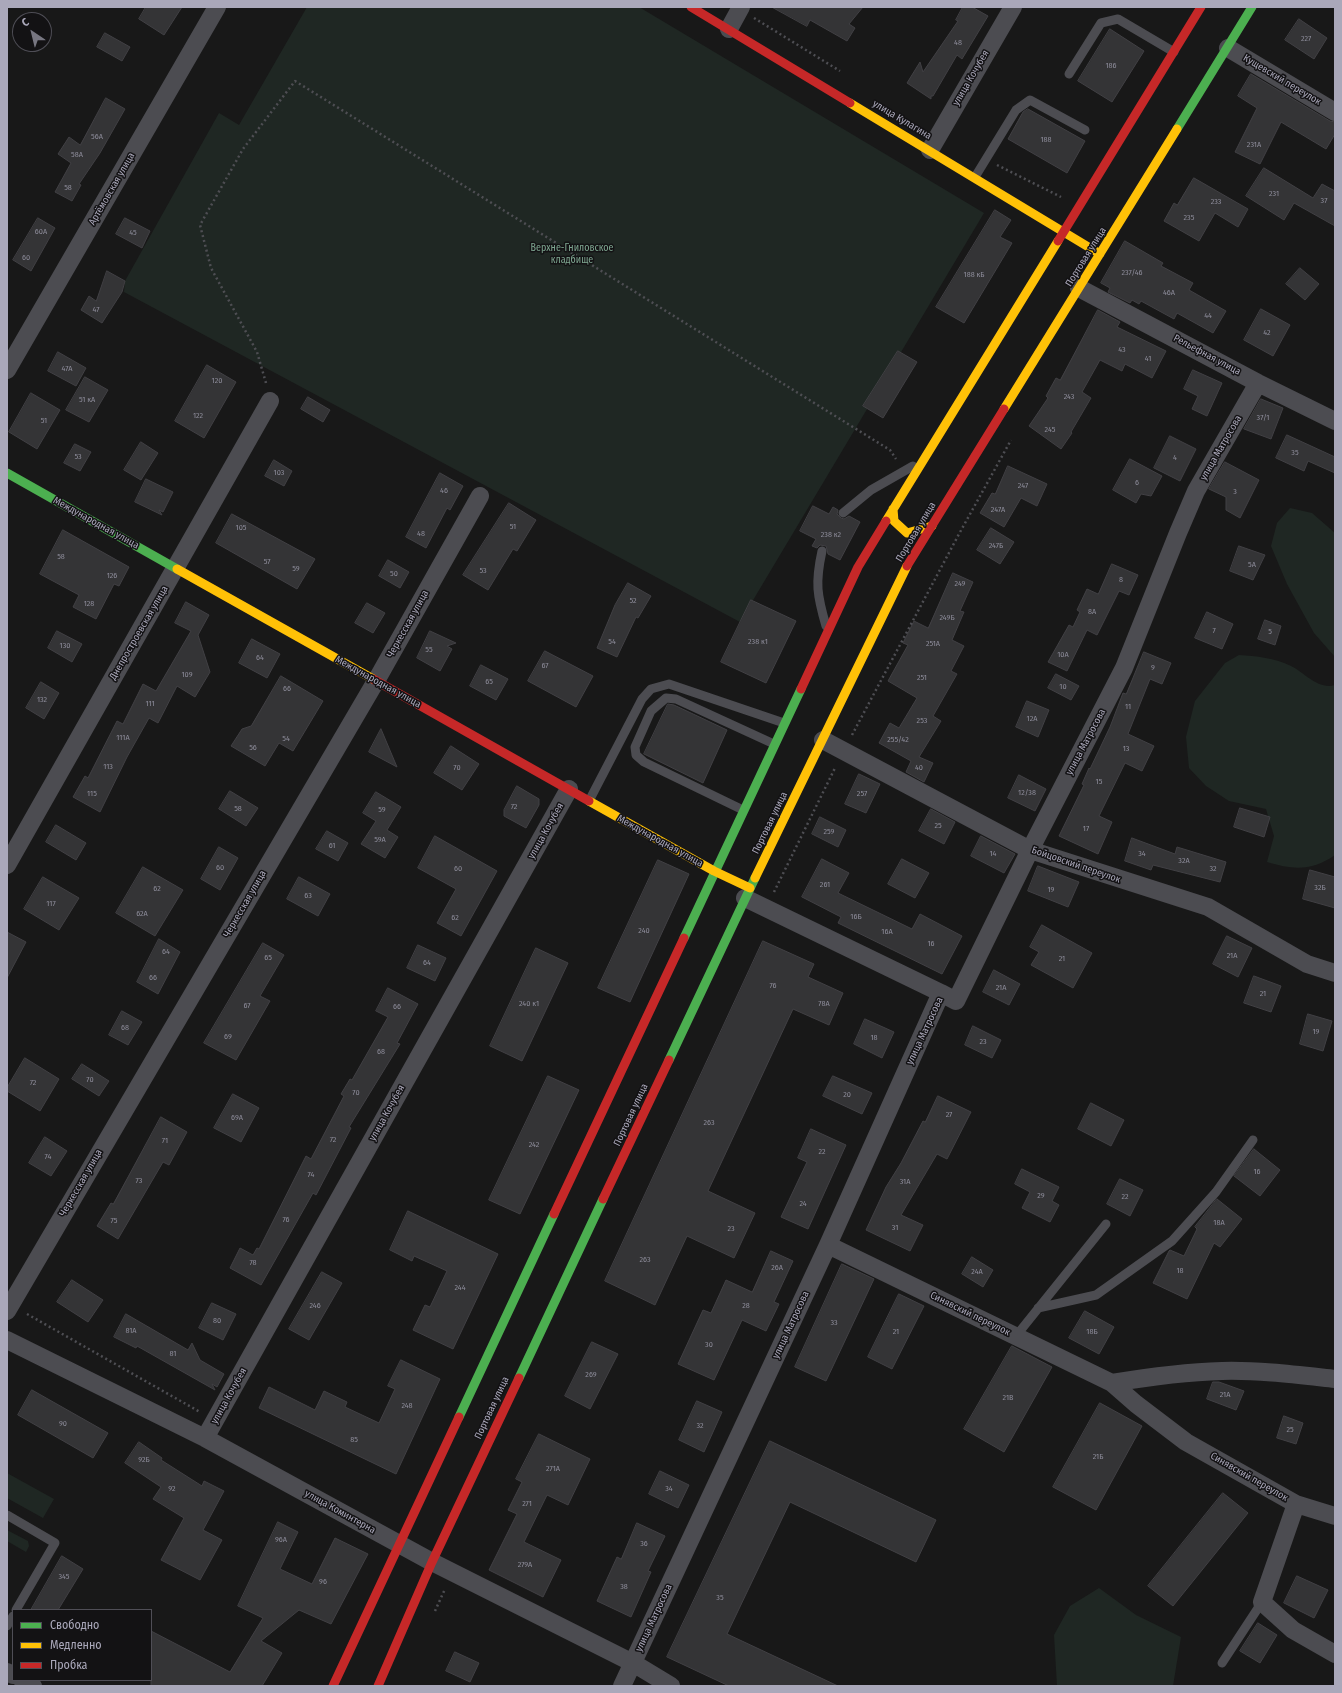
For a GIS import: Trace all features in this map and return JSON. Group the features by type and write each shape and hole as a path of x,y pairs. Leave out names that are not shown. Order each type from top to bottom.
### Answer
{"main road":[{"name":"улица Кулагина","path":"691,7 975,177 1100,254"},
{"path":"332,1686 858,567 1201,7"},
{"name":"Портовая улица","path":"378,1686 432,1562 748,893 906,568 1252,7"},
{"name":"Международная улица","path":"7,473 714,871 748,893"},
{"path":"893,509 894,521 907,533 932,526"}],"street":[{"name":"Артёмовская улица","path":"7,370 217,7"},
{"path":"729,29 741,7"},
{"name":"улица Кочубея","path":"930,150 1013,7"},
{"name":"Кущевский переулок","path":"1228,48 1335,112"},
{"name":"Рельефная улица","path":"1080,288 1335,421"},
{"name":"улица Матросова","path":"622,1686 828,1245 941,993 956,1002 1030,850 1124,668 1196,491 1258,382"},
{"name":"Днепростроевская улица","path":"7,864 270,401"},
{"name":"Черкесская улица","path":"9,1308 376,681 480,496"},
{"name":"Бойцовский переулок","path":"823,740 1030,850 1208,907 1307,964 1335,973"},
{"name":"улица Кочубея","path":"205,1438 569,789"},
{"name":"Международная улица","path":"748,893 941,993"},
{"name":"Синявский переулок","path":"828,1245 1112,1383 1136,1404 1186,1442 1296,1504 1335,1516"},
{"name":"улица Коминтерна","path":"7,1340 205,1438 398,1544 633,1663 671,1686"},
{"path":"1112,1383 1153,1377 1222,1371 1290,1374 1335,1379"},
{"path":"1296,1504 1262,1602 1293,1630 1335,1654"},
{"path":"24,1681 33,1686"}],"lane":[{"path":"1069,74 1101,23 1118,19 1174,52"},
{"path":"975,177 1016,110 1030,100 1085,130"},
{"path":"843,513 871,490 923,460"},
{"path":"822,551 816,575 819,600 828,630"},
{"path":"589,801 642,699 651,689 669,684 784,723"},
{"path":"743,810 644,762 636,755 635,747 651,711 666,698 676,699 774,744"},
{"path":"1038,1308 1096,1294 1172,1241 1216,1192 1253,1140"},
{"path":"1016,1336 1106,1224"},
{"path":"7,1515 56,1542 17,1609"},
{"path":"1222,1664 1262,1602"}],"path":[{"path":"270,401 257,352 211,268 200,225 243,149 295,81 890,450 904,471"},
{"path":"9,1308 215,1420"}],"green space":[{"name":"Верхне-Гниловское кладбище","path":"307,7 639,7 984,213 740,622 124,292 125,281 219,113 239,125"},
{"path":"1290,508 1312,513 1335,533 1335,657 1314,633 1287,584 1271,546 1277,523"},
{"path":"1239,655 1279,661 1291,666 1317,683 1329,686 1335,685 1335,855 1318,864 1302,868 1294,868 1267,862 1274,836 1266,809 1229,801 1206,786 1189,768 1186,737 1195,701 1225,663"},
{"path":"7,1473 54,1499 43,1518 7,1498"},
{"path":"7,1530 28,1541 29,1546 26,1552 7,1541"},
{"path":"1099,1588 1136,1615 1181,1637 1173,1686 1057,1686 1054,1635 1070,1606"}],"building":[{"path":"146,7 182,7 164,35 139,19"},
{"path":"772,7 863,7 849,24 855,28 847,41 810,20 807,26"},
{"path":"963,7 972,7 988,16 962,59 957,55 933,96 931,96 931,99 907,83 920,62 923,72 958,21 956,20"},
{"path":"1299,19 1327,38 1314,59 1285,40"},
{"path":"1110,29 1144,51 1112,102 1078,81"},
{"path":"105,33 130,47 122,61 97,47"},
{"path":"1251,74 1330,121 1335,122 1335,134 1326,149 1281,122 1260,164 1235,152 1257,108 1238,96"},
{"path":"106,98 125,109 100,153 79,184 81,185 72,201 55,192 71,163 58,154 69,137 80,145"},
{"path":"1028,109 1085,141 1067,173 1008,139 1023,112"},
{"path":"1264,168 1313,198 1322,184 1335,191 1335,226 1294,203 1284,220 1246,196"},
{"path":"1194,178 1248,209 1238,227 1215,213 1199,241 1164,221 1174,203 1177,205"},
{"path":"995,210 1011,220 1000,237 1012,243 964,323 936,307"},
{"path":"38,218 55,228 31,271 13,260"},
{"path":"125,218 150,231 142,248 116,234"},
{"path":"1125,241 1163,263 1161,266 1193,283 1189,290 1226,311 1213,333 1177,313 1174,319 1141,301 1139,304 1132,300 1130,303 1108,292 1110,288 1101,283"},
{"path":"1300,268 1319,284 1305,300 1286,284"},
{"path":"107,271 125,281 122,292 102,323 81,310 89,296 96,301"},
{"path":"1261,309 1290,325 1273,356 1244,340"},
{"path":"1098,310 1120,322 1117,327 1166,351 1152,378 1125,364 1122,371 1100,360 1082,392 1091,398 1071,432 1072,433 1061,449 1029,426 1048,398 1046,396 1056,378 1060,380"},
{"path":"898,351 917,362 883,418 863,406"},
{"path":"58,352 86,368 76,386 48,371"},
{"path":"207,365 236,382 204,438 175,421"},
{"path":"1193,370 1222,383 1207,416 1192,409 1198,396 1184,389"},
{"path":"85,377 108,390 89,422 66,410"},
{"path":"31,393 60,410 37,449 9,432"},
{"path":"308,397 330,410 323,422 301,409"},
{"path":"1261,399 1283,408 1271,439 1244,429"},
{"path":"1287,435 1335,457 1335,473 1308,461 1304,471 1276,458"},
{"path":"1170,436 1196,449 1180,481 1154,468"},
{"path":"141,442 158,453 141,480 124,470"},
{"path":"75,444 91,452 80,471 64,463"},
{"path":"1130,459 1162,476 1151,496 1141,494 1136,503 1113,490"},
{"path":"274,460 292,471 284,486 265,476"},
{"path":"1225,462 1259,480 1240,518 1226,510 1226,497 1209,489"},
{"path":"1008,466 1047,484 1037,506 1021,498 1004,527 980,513 992,493 995,494"},
{"path":"440,473 463,486 450,510 447,508 426,548 406,537"},
{"path":"146,479 173,492 163,512 159,510 162,515 135,502"},
{"path":"509,503 536,520 517,551 513,549 488,590 463,575"},
{"path":"813,506 829,514 833,507 838,510 837,514 841,518 844,519 849,516 860,522 840,560 828,554 826,546 820,545 817,548 812,546 816,539 800,531"},
{"path":"232,514 315,559 297,589 216,543"},
{"path":"991,528 1014,542 1000,564 977,550"},
{"path":"63,530 129,567 119,586 114,584 96,619 73,607 79,595 40,574"},
{"path":"1239,546 1265,555 1253,580 1230,571"},
{"path":"388,560 409,572 400,588 379,576"},
{"path":"1112,564 1138,575 1129,595 1119,591 1097,635 1087,630 1067,671 1048,662 1069,625 1073,627 1080,612 1077,610 1087,589 1098,594"},
{"path":"953,573 973,582 960,611 964,612 952,640 964,646 951,671 957,674 933,716 941,721 919,757 933,763 924,782 906,772 911,761 879,743 890,723 899,728 917,698 888,681 908,645 903,643 914,621 928,628"},
{"path":"628,583 651,596 638,618 636,617 617,657 597,648 615,605"},
{"path":"751,600 796,621 766,683 721,662"},
{"path":"186,602 209,615 198,635 210,672 195,697 177,686 158,723 149,718 127,757 100,812 73,797 85,776 88,778 117,721 123,724 143,684 156,691 191,631 175,623"},
{"path":"367,603 385,613 373,633 355,623"},
{"path":"1207,612 1233,624 1222,649 1195,638"},
{"path":"1265,620 1281,626 1275,645 1258,639"},
{"path":"57,631 82,644 72,662 48,648"},
{"path":"430,631 456,643 447,646 452,649 440,671 417,658"},
{"path":"252,639 280,654 267,678 239,663"},
{"path":"545,651 593,676 576,707 528,681"},
{"path":"1144,652 1171,663 1162,684 1150,679 1128,734 1154,746 1142,771 1125,763 1099,816 1112,822 1098,854 1059,836 1084,785 1082,784 1089,768 1090,769 1110,727 1123,693 1126,694"},
{"path":"481,665 508,679 496,700 470,686"},
{"path":"1056,674 1079,686 1071,700 1048,688"},
{"path":"281,676 323,701 293,751 279,743 265,766 231,746 242,729 251,726"},
{"path":"41,682 59,693 44,719 26,708"},
{"path":"1027,701 1049,710 1038,737 1016,727"},
{"path":"668,704 674,705 727,730 703,783 644,754"},
{"path":"381,729 397,767 369,752"},
{"path":"451,746 479,764 462,790 434,773"},
{"path":"859,774 880,784 866,813 845,804"},
{"path":"1019,775 1046,789 1035,811 1008,798"},
{"path":"517,786 539,799 539,805 526,828 504,816 504,810"},
{"path":"230,791 258,808 246,826 219,809"},
{"path":"376,792 401,807 387,830 398,837 385,858 361,844 376,821 363,813"},
{"path":"1240,808 1270,817 1264,837 1234,827"},
{"path":"931,809 955,822 944,844 919,831"},
{"path":"820,817 846,830 838,847 812,834"},
{"path":"56,825 86,843 76,860 46,842"},
{"path":"327,831 348,843 338,861 316,849"},
{"path":"435,836 497,871 461,936 437,923 456,889 418,868"},
{"path":"981,836 1015,854 1004,873 971,856"},
{"path":"1132,838 1175,854 1177,847 1226,862 1220,882 1153,865 1151,870 1125,861"},
{"path":"219,847 238,858 220,890 201,879"},
{"path":"822,859 849,873 838,893 912,929 920,914 962,936 942,974 838,923 841,917 802,897"},
{"path":"902,859 929,873 915,898 888,884"},
{"path":"658,860 689,874 630,1002 598,988"},
{"path":"1038,866 1079,882 1068,907 1028,891"},
{"path":"143,867 183,890 155,936 116,913"},
{"path":"1310,870 1335,877 1335,908 1303,899"},
{"path":"43,877 79,898 59,930 24,909"},
{"path":"299,877 330,894 318,916 287,899"},
{"path":"1042,925 1092,953 1073,988 1031,965 1039,952 1030,947"},
{"path":"7,932 26,942 7,978"},
{"path":"1227,936 1252,948 1238,977 1213,964"},
{"path":"159,939 180,952 158,994 137,982"},
{"path":"763,941 814,964 808,977 843,993 829,1025 793,1009 708,1191 755,1213 734,1258 687,1236 655,1305 605,1281"},
{"path":"263,943 284,955 260,996 270,1001 236,1060 204,1043"},
{"path":"418,945 446,958 435,981 407,968"},
{"path":"536,948 568,963 522,1061 490,1046"},
{"path":"994,970 1020,984 1009,1005 983,992"},
{"path":"1254,976 1281,986 1271,1012 1244,1003"},
{"path":"388,988 418,1004 397,1043 400,1044 349,1127 351,1128 316,1195 313,1193 261,1285 230,1268 240,1248 253,1255 257,1248 259,1249 306,1156 311,1159 344,1096 341,1094 350,1079 352,1080 388,1017 376,1011"},
{"path":"122,1011 142,1022 128,1045 109,1035"},
{"path":"1308,1014 1332,1021 1323,1051 1300,1044"},
{"path":"865,1019 894,1032 882,1058 854,1044"},
{"path":"973,1026 1001,1040 992,1058 965,1045"},
{"path":"25,1058 59,1079 40,1111 7,1091 7,1088"},
{"path":"82,1064 109,1081 99,1096 72,1079"},
{"path":"548,1076 579,1090 520,1214 489,1200"},
{"path":"833,1076 872,1093 862,1114 823,1096"},
{"path":"233,1094 259,1108 241,1142 214,1128"},
{"path":"938,1096 971,1112 947,1159 937,1154 901,1215 923,1225 910,1251 866,1230 886,1187 901,1163 923,1121 925,1122"},
{"path":"1091,1103 1124,1120 1111,1146 1078,1129"},
{"path":"161,1117 187,1132 169,1165 163,1162 118,1239 97,1226 111,1203 113,1204"},
{"path":"811,1129 846,1145 808,1229 781,1217 807,1162 798,1158"},
{"path":"45,1137 67,1151 51,1176 29,1163"},
{"path":"1254,1149 1280,1170 1260,1196 1234,1176"},
{"path":"1022,1169 1059,1187 1052,1201 1059,1205 1050,1222 1022,1208 1030,1192 1015,1184"},
{"path":"1120,1179 1143,1190 1130,1216 1107,1204"},
{"path":"1217,1199 1242,1219 1220,1247 1214,1243 1187,1299 1153,1283 1170,1250 1184,1256 1197,1229 1195,1227"},
{"path":"408,1211 498,1254 453,1349 413,1330 425,1305 430,1307 447,1271 414,1256 412,1261 390,1250"},
{"path":"771,1251 793,1261 774,1302 779,1304 766,1331 742,1320 714,1380 678,1364 703,1310 711,1313 726,1280 752,1292"},
{"path":"972,1257 993,1270 983,1287 962,1274"},
{"path":"842,1264 874,1279 826,1381 795,1367"},
{"path":"322,1272 342,1283 309,1340 289,1329"},
{"path":"72,1280 103,1300 88,1322 57,1302"},
{"path":"899,1294 924,1306 892,1369 868,1357"},
{"path":"212,1303 236,1314 223,1340 199,1328"},
{"path":"1085,1311 1114,1327 1099,1354 1069,1338"},
{"path":"126,1314 188,1350 192,1343 200,1360 224,1374 217,1387 212,1384 215,1390 137,1346 136,1348 114,1337"},
{"path":"592,1342 618,1354 590,1409 565,1396"},
{"path":"1012,1346 1052,1367 1004,1452 964,1429"},
{"path":"401,1360 440,1379 396,1474 259,1408 269,1387 315,1410 324,1391 347,1402 345,1407 379,1423 395,1389 388,1386"},
{"path":"1213,1382 1219,1382 1244,1391 1236,1410 1207,1399"},
{"path":"32,1390 108,1433 93,1458 18,1415"},
{"path":"697,1401 722,1412 704,1452 679,1440"},
{"path":"1100,1403 1142,1426 1096,1510 1053,1487"},
{"path":"1284,1416 1303,1423 1296,1444 1277,1438"},
{"path":"539,1434 590,1459 568,1505 547,1495 524,1542 561,1560 543,1597 489,1570 517,1514 508,1510 522,1482 516,1479"},
{"path":"770,1441 936,1520 916,1562 790,1502 727,1634 838,1686 729,1686 667,1657"},
{"path":"139,1442 162,1458 161,1460 202,1486 204,1481 224,1491 203,1530 222,1540 200,1580 161,1560 184,1518 153,1499 161,1487 125,1463"},
{"path":"660,1471 689,1485 678,1508 649,1494"},
{"path":"1223,1493 1248,1513 1173,1606 1148,1586"},
{"path":"278,1522 298,1532 280,1569 312,1584 335,1538 368,1554 331,1624 299,1610 261,1641 282,1653 262,1686 151,1686 152,1632 230,1672 263,1618 238,1606"},
{"path":"637,1523 665,1536 648,1571 651,1572 631,1617 597,1601 617,1557 621,1559"},
{"path":"62,1556 83,1569 59,1609 32,1609"},
{"path":"1297,1576 1328,1590 1314,1618 1284,1603"},
{"path":"1258,1623 1277,1635 1260,1663 1240,1651"},
{"path":"455,1652 479,1663 470,1682 446,1671"}],"traffic: fast":[{"path":"1177,129 1252,7"},
{"path":"7,473 177,569"},
{"path":"684,938 801,689"},
{"path":"669,1060 755,878"},
{"path":"519,1378 603,1199"},
{"path":"459,1417 554,1214"}],"traffic: slow":[{"path":"850,103 1100,254"},
{"path":"1004,409 1177,129"},
{"path":"886,521 1058,241"},
{"path":"893,509 894,521 907,533 932,526"},
{"path":"755,878 907,566"},
{"path":"177,569 373,679"},
{"path":"589,801 714,871 750,888"}],"traffic: jam":[{"path":"691,7 850,103"},
{"path":"1058,241 1201,7"},
{"path":"907,566 1004,409"},
{"path":"801,689 858,567 886,521"},
{"path":"373,679 589,801"},
{"path":"554,1214 684,938"},
{"path":"603,1199 669,1060"},
{"path":"378,1686 432,1562 519,1378"},
{"path":"333,1686 459,1417"}]}
